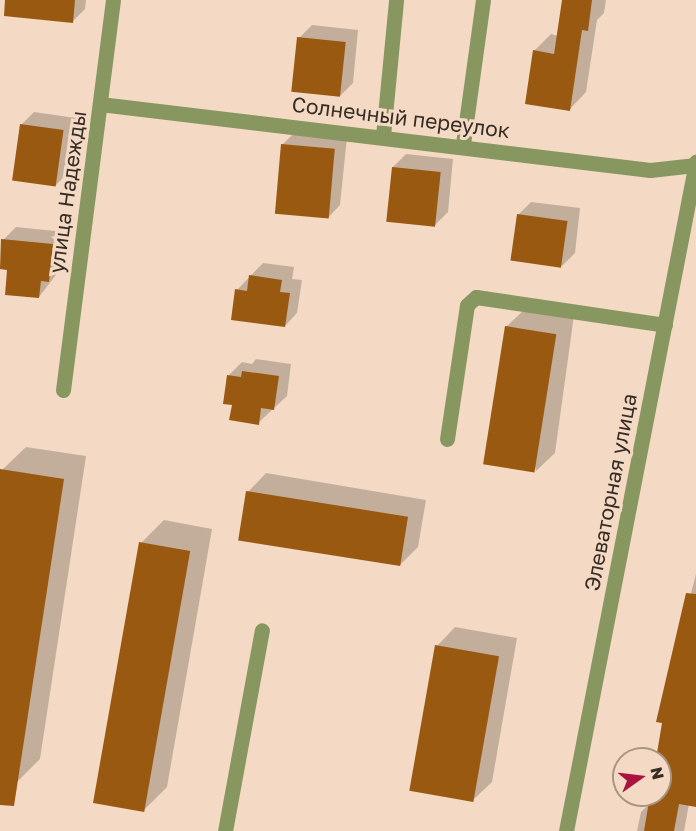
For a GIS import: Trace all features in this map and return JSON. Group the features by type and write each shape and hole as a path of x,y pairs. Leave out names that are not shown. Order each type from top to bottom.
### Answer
{"street":[{"name":"улица Надежды","path":"63,390 113,0"},
{"path":"383,136 396,0"},
{"path":"463,144 483,0"},
{"name":"Солнечный переулок","path":"100,104 463,144 650,170 696,164"},
{"name":"Элеваторная улица","path":"566,831 696,164"},
{"path":"447,439 467,305 476,297 664,325"},
{"path":"225,831 262,630"}],"building":[{"path":"5,0 75,0 73,23 4,16"},
{"path":"562,0 592,0 588,31 582,30 570,111 525,104 533,50 554,54"},
{"path":"297,37 346,42 340,97 291,92"},
{"path":"20,124 64,130 56,187 12,180"},
{"path":"281,144 335,149 329,218 275,214"},
{"path":"392,167 441,172 435,227 386,222"},
{"path":"517,214 568,221 561,268 510,261"},
{"path":"1,239 53,244 49,282 41,281 39,298 5,295 7,270 0,269"},
{"path":"249,275 282,280 280,292 290,293 285,327 231,320 235,289 247,291"},
{"path":"505,326 556,334 534,472 483,464"},
{"path":"242,371 279,376 274,410 261,408 259,425 229,420 232,405 223,404 227,375 241,377"},
{"path":"0,469 64,479 14,806 0,805"},
{"path":"246,491 408,517 400,566 238,540"},
{"path":"139,542 190,551 144,812 93,803"},
{"path":"686,593 696,594 696,807 679,804 674,831 644,831 648,807 672,807 672,747 658,747 662,723 656,722"},
{"path":"435,645 499,656 473,802 409,791"}]}
